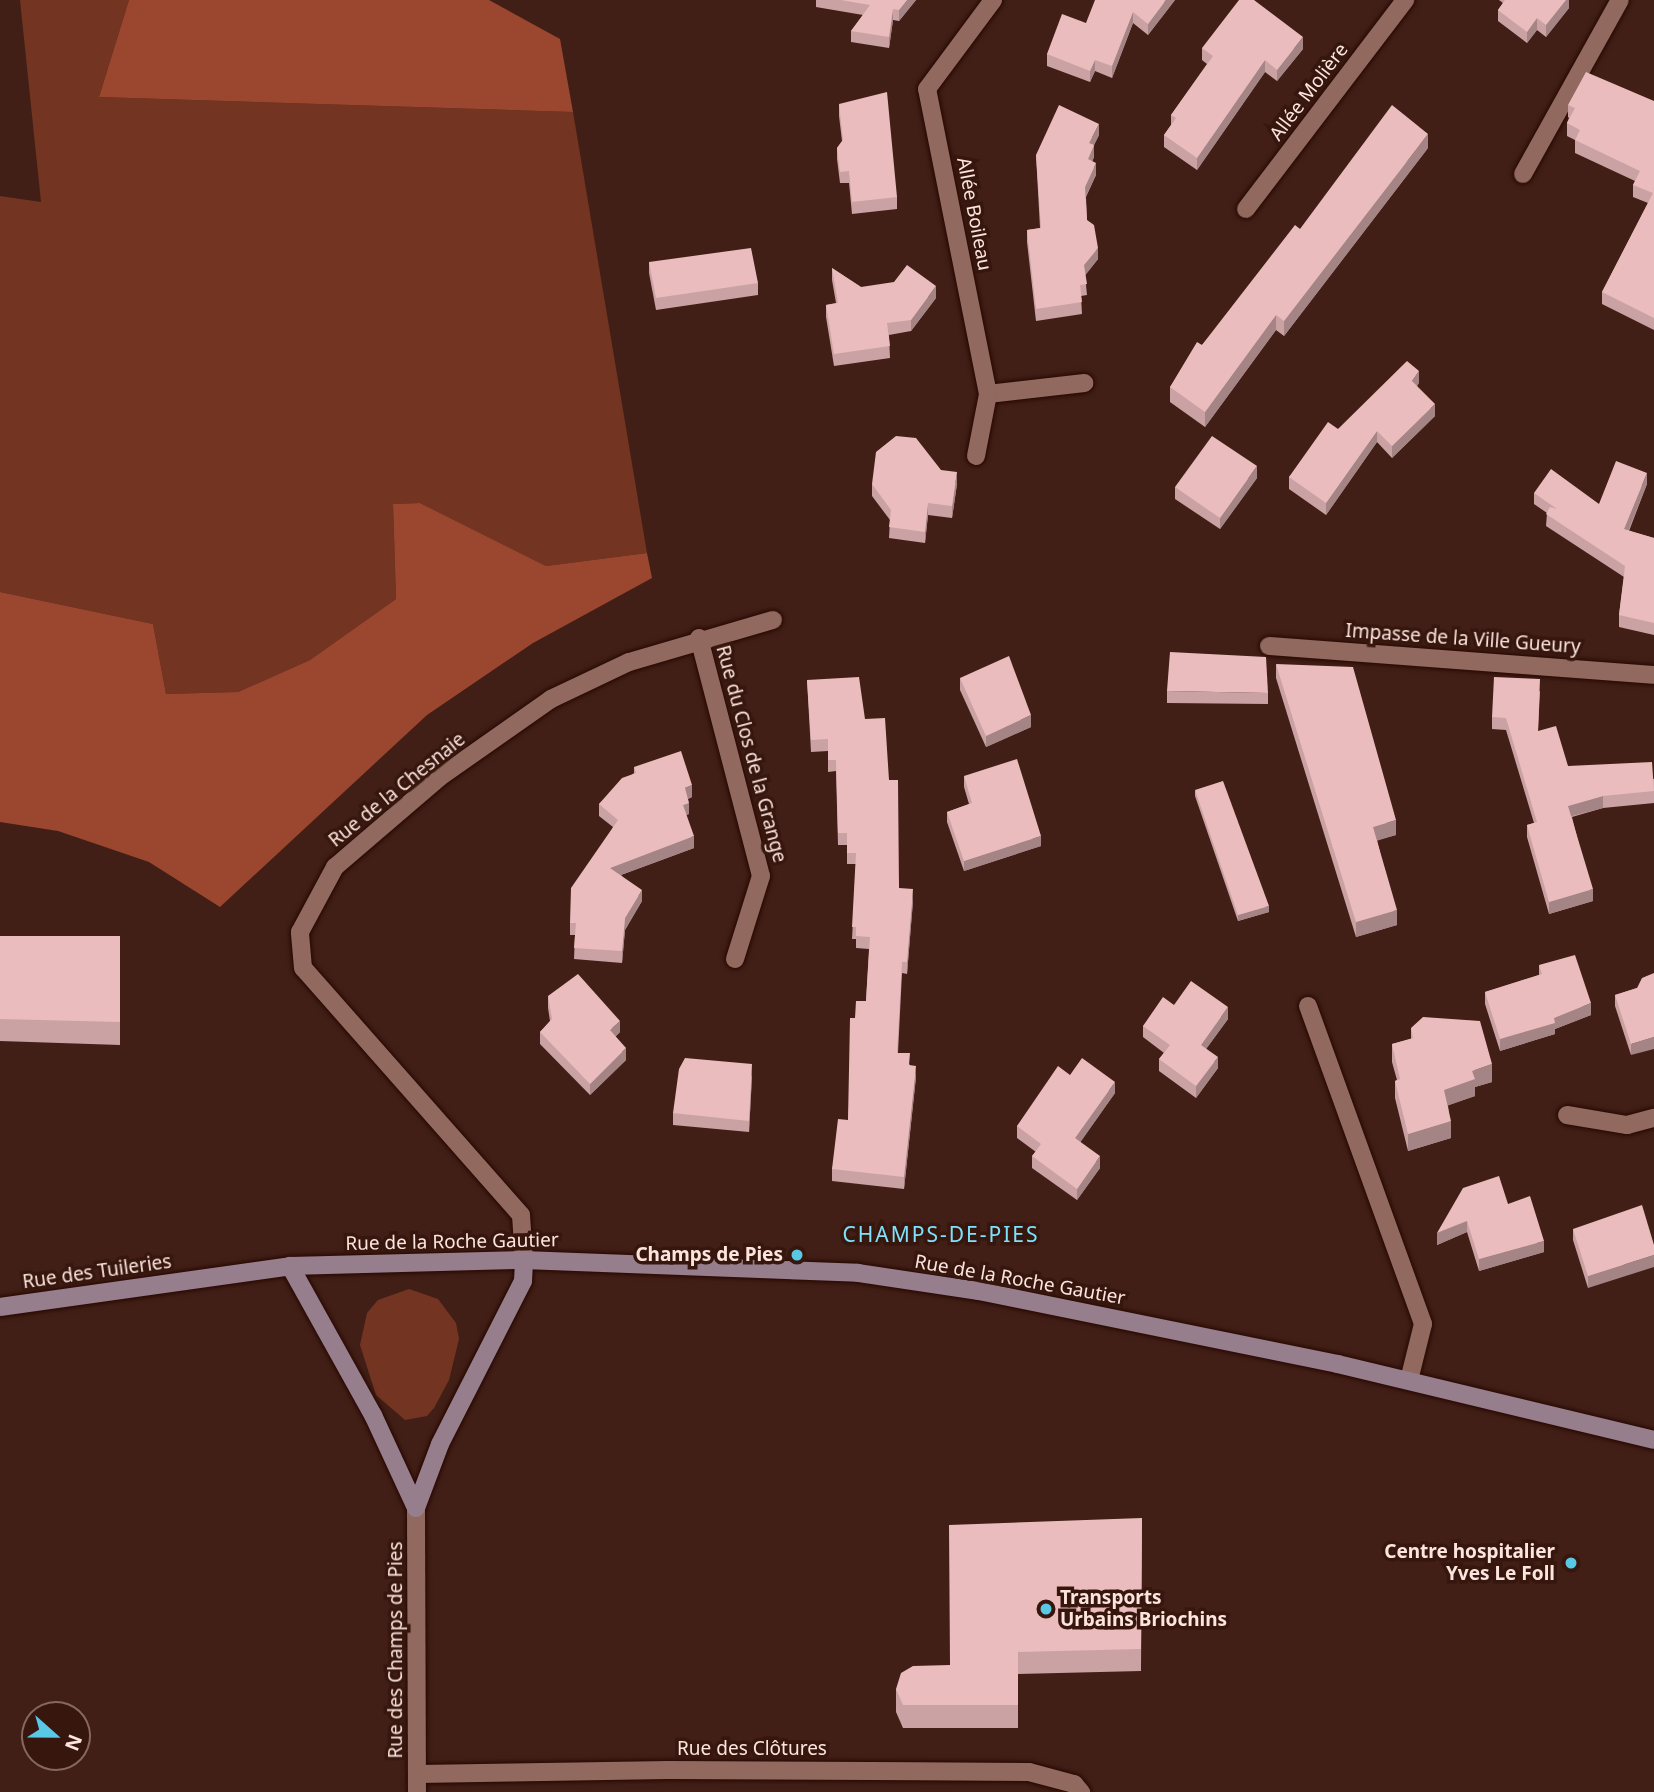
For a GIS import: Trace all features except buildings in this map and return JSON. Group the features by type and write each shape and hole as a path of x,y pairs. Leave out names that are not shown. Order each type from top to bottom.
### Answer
{"street":[{"name":"Allée Boileau","path":"976,456 988,394 927,89 993,0"},
{"name":"Allée Molière","path":"1246,209 1405,0"},
{"path":"1524,174 1620,0"},
{"path":"988,394 1084,383"},
{"name":"Rue de la Chesnaie","path":"524,1260 522,1215 303,968 300,932 335,867 440,777 551,699 629,662 699,638 773,621"},
{"name":"Rue du Clos de la Grange","path":"699,638 761,876 734,960"},
{"name":"Impasse de la Ville Gueury","path":"1269,646 1654,674"},
{"path":"1308,1006 1423,1324 1409,1380"},
{"path":"1567,1115 1627,1125 1654,1118"},
{"path":"416,1508 440,1444 523,1281 524,1260"},
{"name":"Rue de la Roche Gautier","path":"200,1279 290,1266 524,1260 858,1273 1116,1318 1409,1380 1654,1440"},
{"path":"290,1266 373,1415 416,1508"},
{"name":"Rue des Tuileries","path":"0,1307 200,1279"},
{"name":"Rue des Champs de Pies","path":"416,1508 417,1783"},
{"name":"Rue des Clôtures","path":"417,1783 668,1770 1029,1772 1074,1784 1081,1792"}],"shaded area":[{"path":"20,0 129,0 99,97 573,112 647,553 546,566 420,503 393,504 396,599 310,660 238,692 166,694 153,624 0,592 0,196 41,202"},
{"path":"129,0 489,0 560,39 573,112 99,97"},
{"path":"420,503 546,566 647,553 652,578 533,643 427,715 220,907 149,862 58,831 0,822 0,592 153,624 166,694 238,692 310,660 396,599 393,504"},
{"path":"409,1289 438,1299 456,1323 459,1339 449,1380 434,1408 427,1416 405,1420 376,1395 360,1345 367,1313 378,1300"}],"place":[{"name":"Champs de Pies","path":"797,1255"},
{"name":"Centre hospitalier Yves Le Foll","path":"1571,1563"},
{"name":"Transports Urbains Briochins","path":"1046,1609"}],"district":[{"name":"CHAMPS-DE-PIES","path":"941,1234"}]}
